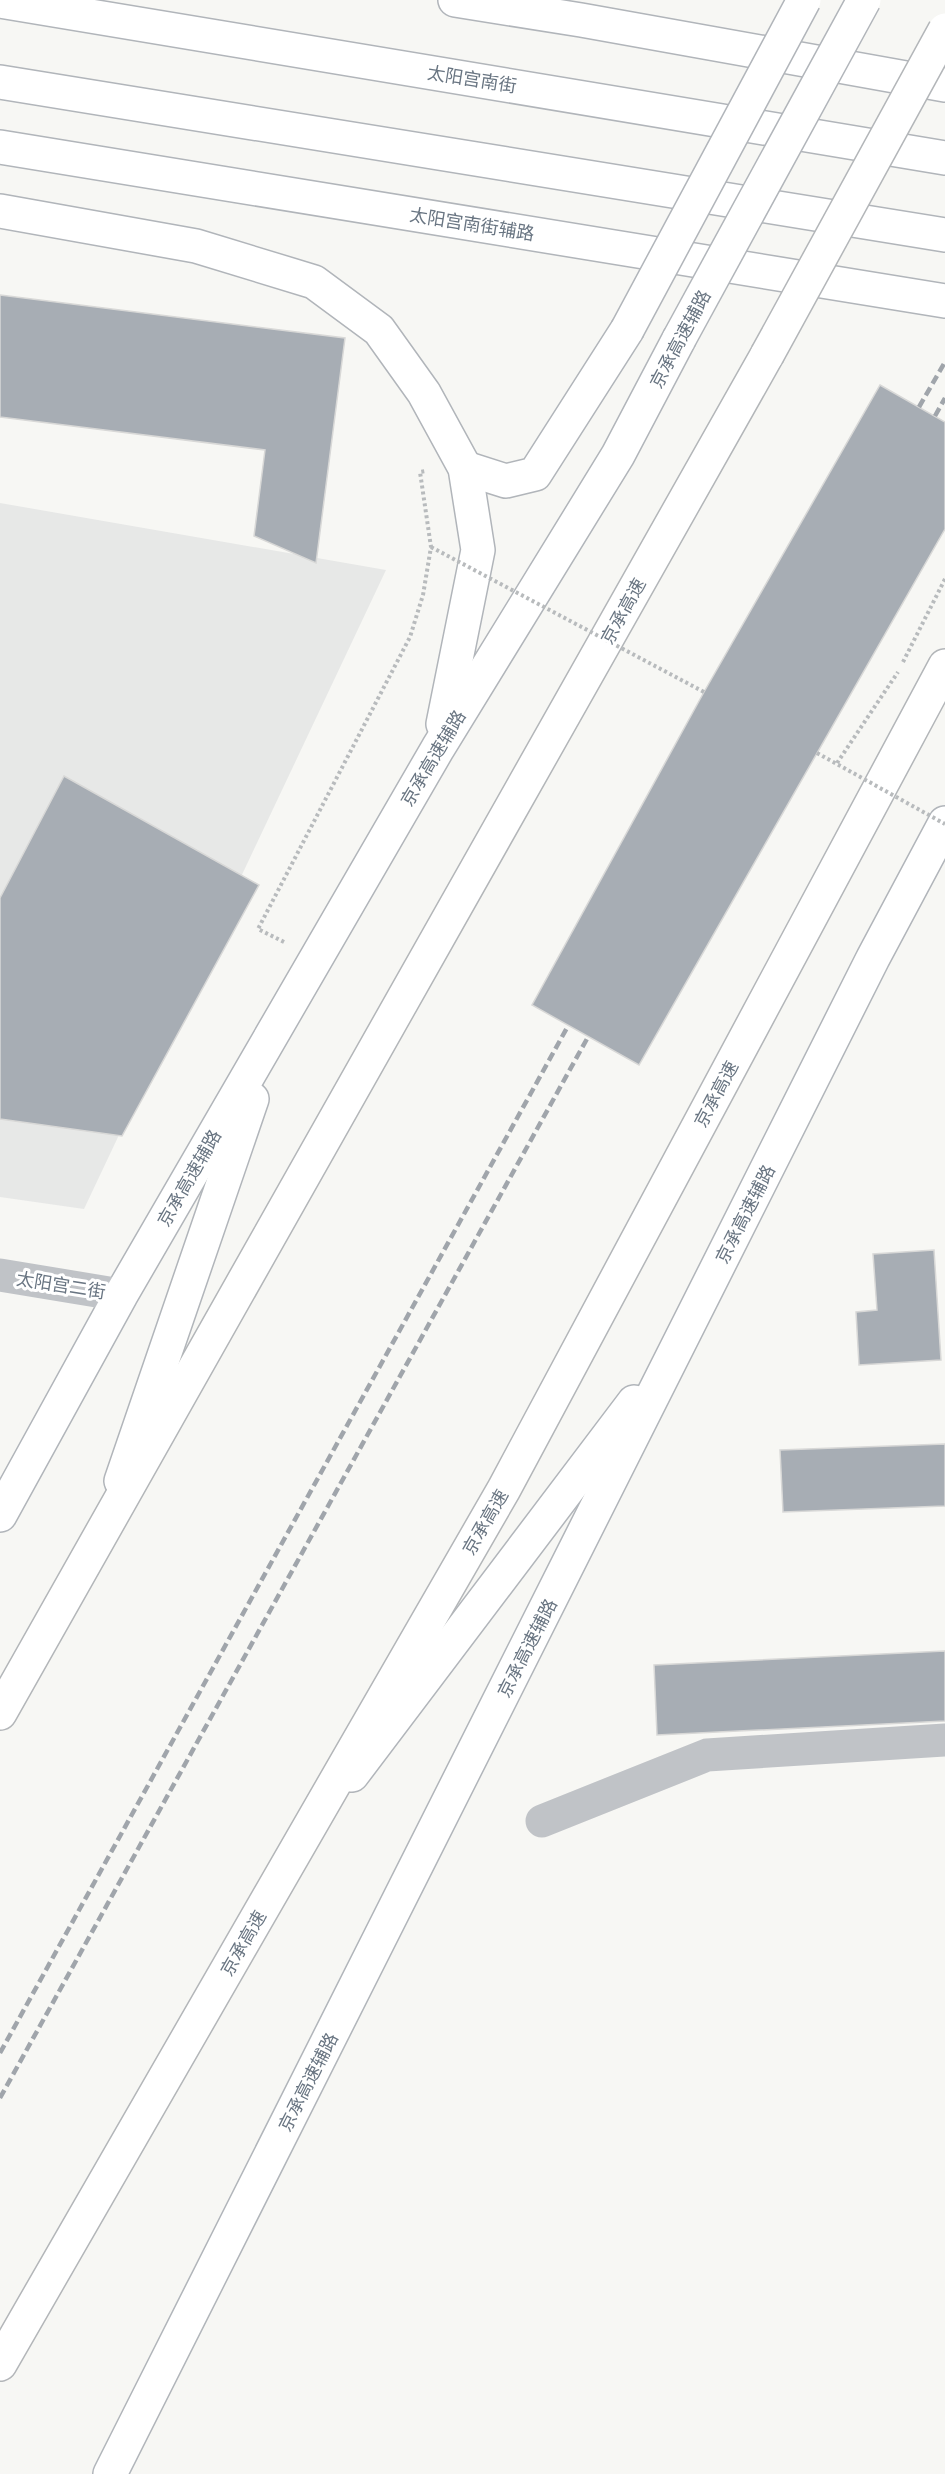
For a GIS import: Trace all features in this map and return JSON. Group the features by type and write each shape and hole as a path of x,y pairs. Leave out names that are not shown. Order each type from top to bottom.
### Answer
{"main road":[{"path":"455,0 581,20 945,85"},
{"path":"465,468 506,481 535,474 627,330 804,0"},
{"name":"京承高速辅路","path":"0,1515 121,1295 438,748 618,455 864,0"},
{"name":"太阳宫南街","path":"0,1 945,158"},
{"name":"京承高速","path":"0,1713 768,355 945,30"},
{"path":"0,82 945,235"},
{"name":"太阳宫南街辅路","path":"0,147 945,302"},
{"path":"0,211 196,246 314,282 380,330 424,393 465,468 478,550 463,636 438,748"},
{"name":"京承高速","path":"0,2364 504,1489 945,666"},
{"name":"京承高速辅路","path":"110,2474 873,958 945,823"},
{"path":"107,1523 275,1032"},
{"path":"302,1841 685,1334"}],"street":[{"name":"太阳宫二街","path":"0,1275 121,1295"},
{"path":"542,1821 707,1755 945,1740"}],"path":[{"path":"258,929 410,637 423,595 431,547 420,472"},
{"path":"431,547 704,692"},
{"path":"837,763 898,671 945,579"},
{"path":"818,753 945,823"}],"shaded area":[{"path":"0,503 386,570 84,1209 0,1197"}],"building":[{"path":"0,295 345,338 316,563 254,536 265,450 0,417"},
{"path":"880,385 945,422 945,529 639,1065 532,1005 704,692"},
{"path":"64,776 259,885 122,1136 0,1119 0,898"},
{"path":"934,1250 941,1360 859,1365 856,1312 877,1310 873,1254"},
{"path":"945,1444 945,1506 783,1512 780,1450"},
{"path":"945,1651 945,1721 657,1735 654,1665"}],"railway":[{"path":"919,407 945,362"},
{"path":"935,416 945,398"},
{"path":"0,2053 568,1026"},
{"path":"0,2098 588,1037"}]}
